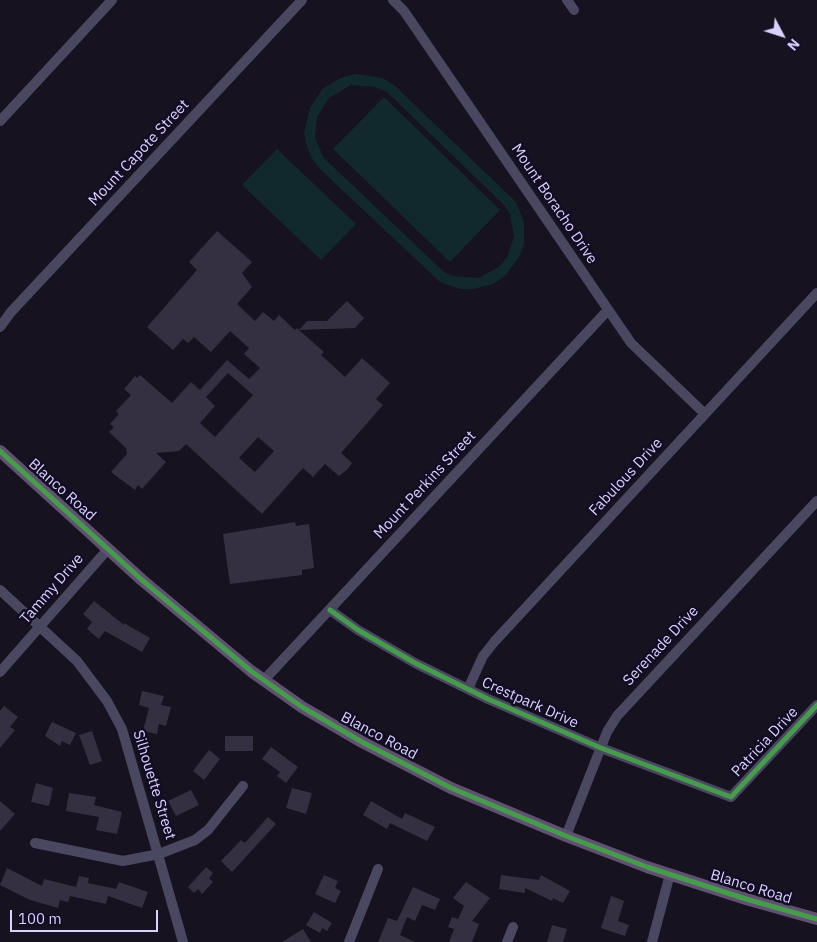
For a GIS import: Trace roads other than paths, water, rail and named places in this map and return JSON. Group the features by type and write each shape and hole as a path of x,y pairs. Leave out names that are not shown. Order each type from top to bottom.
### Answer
{"main road":[{"name":"Blanco Road","path":"0,451 192,623 264,680 302,707 451,788 566,836 670,874 746,899 817,919"}],"street":[{"path":"0,121 112,0"},
{"name":"Mount Capote Street","path":"0,328 11,312 302,0"},
{"name":"Mount Boracho Drive","path":"393,0 404,11 637,350 705,414"},
{"path":"567,0 574,10"},
{"name":"Fabulous Drive","path":"468,689 483,656 495,641 817,293"},
{"name":"Mount Perkins Street","path":"264,680 608,310"},
{"name":"Serenade Drive","path":"566,836 607,732 617,716 817,501"},
{"name":"Tammy Drive","path":"0,672 108,548"},
{"name":"Silhouette Street","path":"0,590 77,661 89,676 122,729 183,942"},
{"name":"Crestpark Drive","path":"330,610 374,640 468,689 601,748 732,797"},
{"name":"Patricia Drive","path":"732,797 817,705"},
{"path":"35,843 123,861 159,854 195,840 208,830 243,786"},
{"path":"348,942 378,869"},
{"path":"652,942 670,874"},
{"path":"507,942 513,927"}]}
